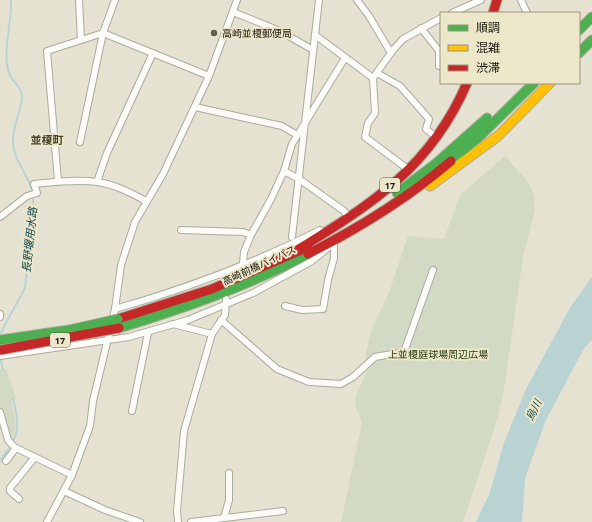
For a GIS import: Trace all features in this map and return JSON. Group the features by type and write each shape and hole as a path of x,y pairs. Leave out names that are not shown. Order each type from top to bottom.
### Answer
{"highway":[{"path":"493,12 497,0"},
{"path":"580,29 592,17"},
{"path":"580,38 592,26"},
{"path":"580,52 592,40"},
{"name":"17","path":"283,258 349,217 409,170 437,138 454,112 467,84"},
{"name":"17","path":"490,122 524,84"},
{"name":"17","path":"490,122 533,84"},
{"name":"17","path":"390,206 408,199 430,187 480,150 515,120 549,84"},
{"name":"高崎前橋バイパス","path":"0,340 118,324 212,289 304,250 343,228 393,196 490,122"},
{"name":"高崎前橋バイパス","path":"1,354 194,306 266,276 334,241 390,206 448,164 490,122"},
{"path":"349,217 367,208 416,178"}],"street":[{"path":"78,0 81,40"},
{"path":"80,142 103,33 115,0"},
{"path":"47,522 72,475 90,426 93,401 115,309 121,264 135,222 163,174 195,107 209,76 237,0"},
{"path":"292,237 306,121 318,0"},
{"path":"357,0 392,53"},
{"path":"521,0 526,12"},
{"path":"454,12 477,1"},
{"path":"233,12 280,31 313,50"},
{"path":"409,170 365,137 368,123 375,113 375,75 403,39 440,18"},
{"path":"421,28 439,51 439,66"},
{"path":"58,181 47,51 103,33 209,76"},
{"path":"315,35 345,58 375,75 400,86 429,119 426,129 437,138"},
{"path":"97,182 107,153 153,53"},
{"path":"243,264 244,252 251,235 271,199 284,171 292,144 345,58"},
{"path":"195,107 282,126 297,135"},
{"path":"115,309 166,295 218,278 243,264 296,242 349,217 344,211 299,179 284,171"},
{"path":"0,217 27,196 36,193 34,184 58,181 97,182 121,189 146,201"},
{"path":"181,230 243,232 251,235"},
{"path":"1,354 148,333 252,293 296,271 323,253 334,241"},
{"path":"285,306 302,310 323,309 328,280 334,258 334,241"},
{"path":"221,320 277,369 309,382 341,384 353,377 376,357 404,352 433,270"},
{"path":"178,522 177,511 184,431 212,334 225,315 226,302"},
{"path":"173,324 212,334"},
{"path":"132,411 148,333"},
{"path":"0,412 13,446 72,475"},
{"path":"6,461 13,446"},
{"path":"19,499 10,491 10,488 34,457"},
{"path":"224,518 229,500 229,473"},
{"path":"64,491 105,510 140,522"},
{"path":"191,522 283,511"}],"green space":[{"name":"上並榎庭球場周辺広場","path":"505,156 529,183 534,196 535,210 523,257 503,396 494,429 463,522 341,522 362,423 355,405 356,397 369,366 365,358 371,331 390,290 408,236 444,239 460,195"},
{"path":"0,369 6,369 16,398 11,401 16,424 12,440 0,405"}],"water":[{"name":"烏川","path":"592,277 592,340 583,350 546,420 525,478 522,522 476,522 490,492 504,443 526,389 571,306"}],"waterway":[{"name":"長野堰用水路","path":"0,335 25,288 33,212 32,191 18,162 13,143 22,94 19,87 9,74 6,53 11,0"},
{"name":"長野堰用水路","path":"0,357 3,370"},
{"name":"長野堰用水路","path":"0,460 11,445 17,432 17,417 13,399"}],"traffic: fast":[{"path":"580,29 592,17"},
{"path":"580,52 592,40"},
{"path":"451,161 481,135 533,84"},
{"path":"397,193 434,165 487,118"},
{"path":"119,328 215,296 285,266 308,254"},
{"path":"0,340 69,330 118,319"}],"traffic: slow":[{"path":"430,186 498,136 549,84"}],"traffic: jam":[{"path":"493,12 497,0"},
{"path":"299,249 375,198 418,160 436,138 466,84"},
{"path":"308,254 346,234 382,212 435,175 451,161"},
{"path":"118,319 212,289 308,247"},
{"path":"0,350 119,328"}],"place":[{"name":"高崎並榎郵便局","path":"214,33"}],"district":[{"name":"並榎町","path":"47,139"}]}
